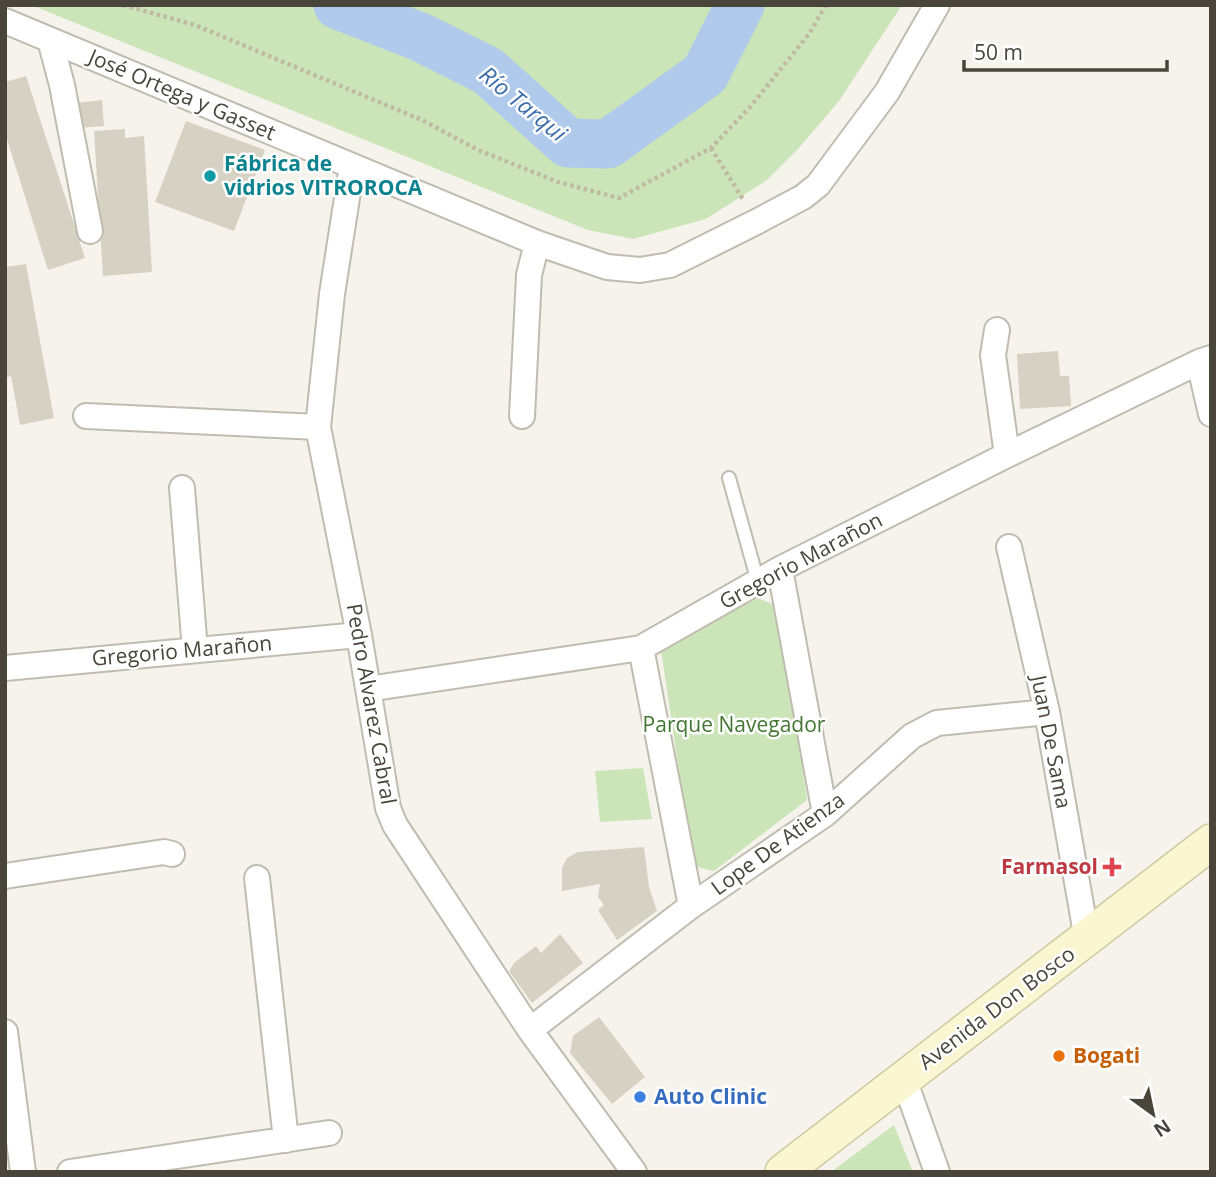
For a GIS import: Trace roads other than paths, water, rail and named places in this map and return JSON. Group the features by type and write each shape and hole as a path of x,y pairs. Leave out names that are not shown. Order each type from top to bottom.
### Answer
{"main road":[{"name":"Avenida Don Bosco","path":"783,1172 1211,842"}],"street":[{"name":"José Ortega y Gasset","path":"5,21 537,243 607,267 640,270 670,265 803,197 824,178 887,92 937,5"},
{"path":"50,40 62,85 90,231"},
{"name":"Pedro Alvarez Cabral","path":"352,166 332,294 318,428 359,635 388,808 395,825 530,1030 634,1172"},
{"path":"522,416 529,275 537,243"},
{"path":"997,330 993,355 1007,455"},
{"path":"1205,360 1211,414"},
{"name":"Gregorio Marañon","path":"368,690 641,648 780,569 1007,455 1205,360"},
{"path":"86,416 318,428"},
{"path":"182,488 195,650"},
{"name":"Juan De Sama","path":"1009,547 1047,712 1087,939"},
{"path":"780,569 825,814"},
{"name":"Gregorio Marañon","path":"5,668 359,635"},
{"path":"641,648 691,906"},
{"name":"Lope De Atienza","path":"530,1030 691,906 825,814 912,736 937,723 1047,712"},
{"path":"5,876 164,852 172,854"},
{"path":"257,878 286,1140"},
{"path":"5,1032 10,1110 23,1172"},
{"path":"904,1079 937,1172"},
{"path":"70,1172 329,1133"}],"lane":[{"path":"729,478 758,582"}],"waterway":[{"name":"Río Tarqui","path":"338,5 420,37 488,71 568,143 608,144 705,74 740,5"}],"place":[{"name":"Fábrica de vidrios VITROROCA","path":"210,176"},
{"name":"Farmasol","path":"1112,867"},
{"name":"Bogati","path":"1059,1056"},
{"name":"Auto Clinic","path":"640,1097"}],"park label":[{"name":"Parque Navegador","path":"734,725"}]}
